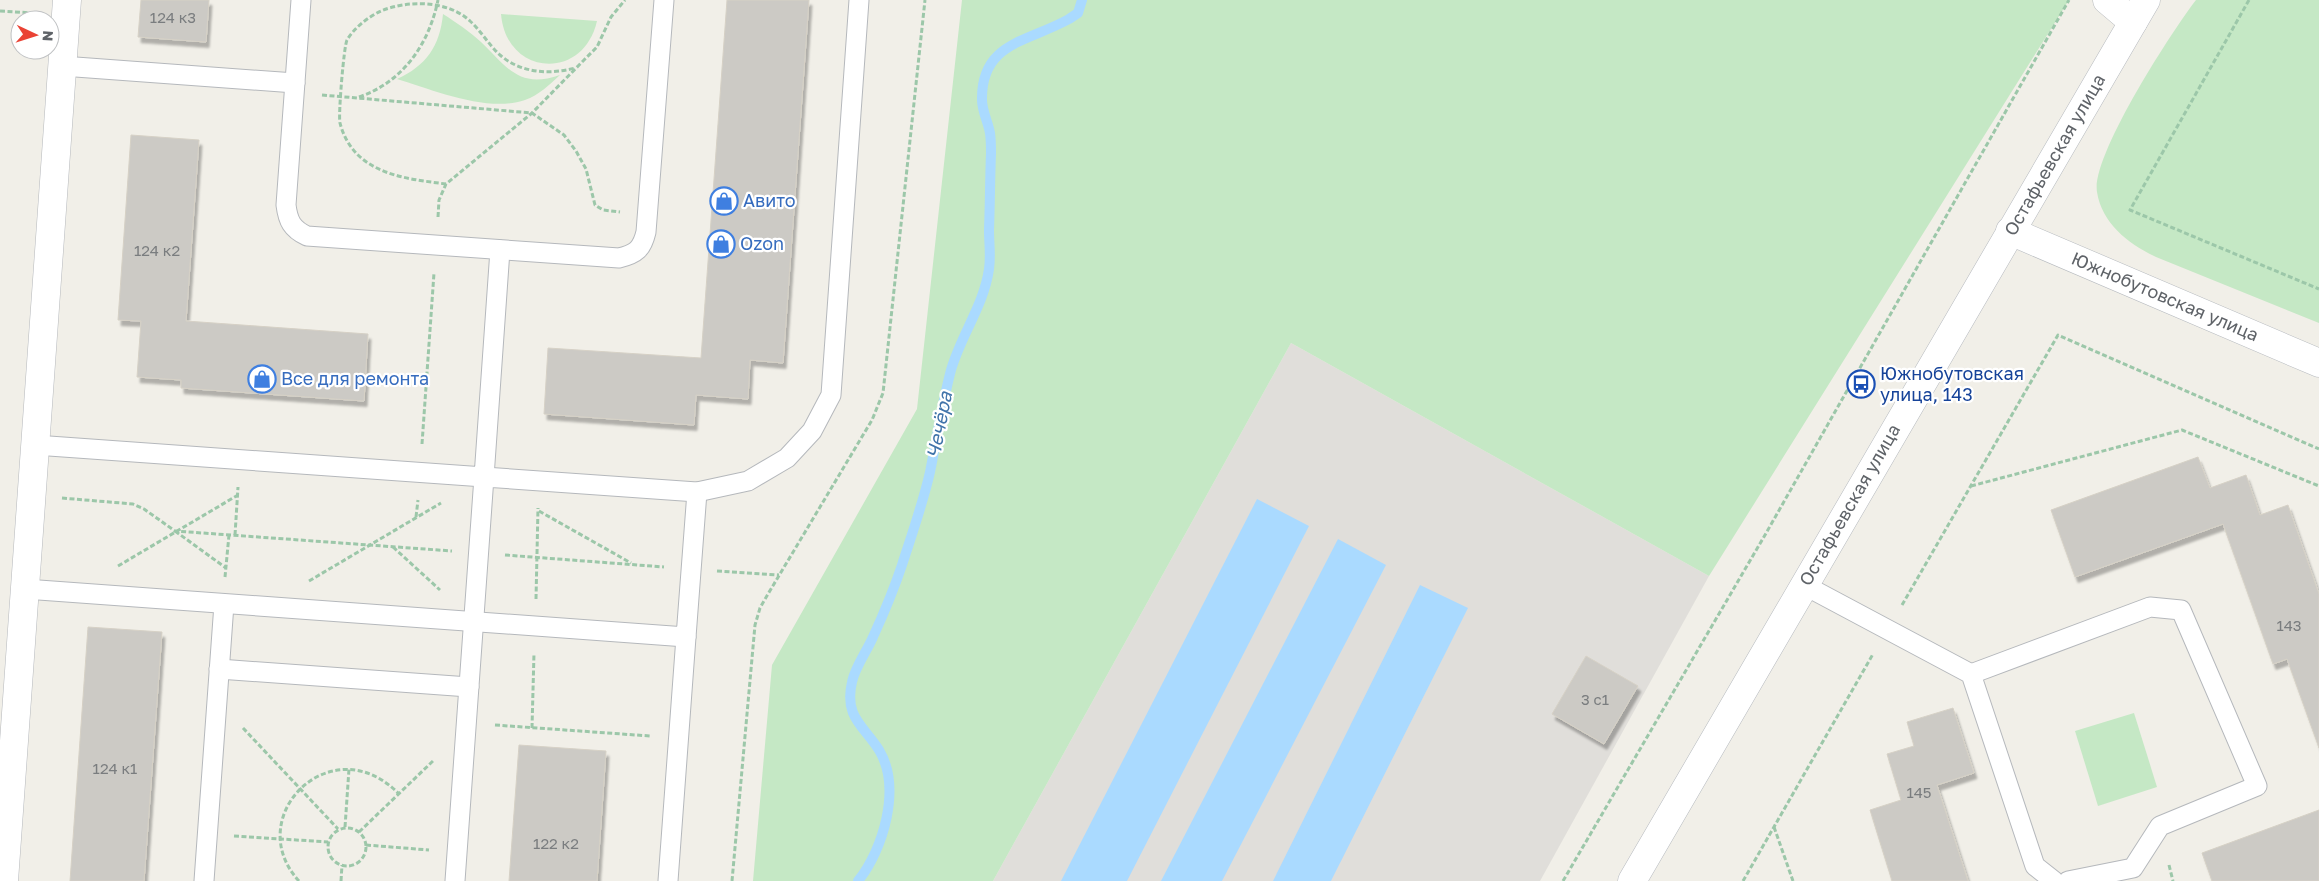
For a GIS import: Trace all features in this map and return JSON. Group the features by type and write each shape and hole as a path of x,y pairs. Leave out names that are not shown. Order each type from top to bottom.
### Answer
{"street":[{"path":"4,881 67,0"},
{"path":"2107,0 2140,11"},
{"name":"Остафьевская улица","path":"1632,881 2140,11"},
{"name":"Южнобутовская улица","path":"2010,231 2319,363"}],"lane":[{"path":"301,0 286,205 288,219 296,231 307,236 619,258 634,255 642,246 648,214 664,0"},
{"path":"35,445 697,492 748,481 787,458 812,431 831,395 859,0"},
{"path":"62,66 295,88"},
{"path":"455,881 500,250"},
{"path":"668,881 697,492"},
{"path":"1804,585 1971,674 2035,866 2054,881"},
{"path":"25,589 686,637"},
{"path":"204,881 224,604"},
{"path":"1971,674 2150,607 2181,610 2257,786 2160,826 2133,868 2068,881"},
{"path":"219,669 469,687"}],"path":[{"path":"358,98 383,86 402,72 415,56 434,20 438,0"},
{"path":"1563,881 1760,543 2070,0"},
{"path":"2249,0 2130,210 2319,288"},
{"path":"446,184 404,178 385,172 359,156 346,140 339,120 346,42 355,30 380,12 395,6 410,3 437,5 469,19 500,55 517,66 535,72 555,73 578,67"},
{"path":"295,88 358,98 532,113 564,135 576,151 586,169 595,205 598,209 648,214"},
{"path":"2058,335 2319,448"},
{"path":"1971,486 2182,430 2319,486"},
{"path":"235,535 241,459"},
{"path":"117,567 238,495"},
{"path":"31,496 133,504 144,508 226,568"},
{"path":"266,607 442,502"},
{"path":"538,510 633,564"},
{"path":"175,531 779,575"},
{"path":"224,604 229,535"},
{"path":"393,547 474,622"},
{"path":"217,699 338,829"},
{"path":"359,832 466,727 679,738"},
{"path":"300,881 293,874 284,857 280,839 282,820 289,803 300,788 314,777 331,771 349,769 376,776 399,794"},
{"path":"345,828 349,769"},
{"path":"1774,827 1793,881"},
{"path":"345,828 359,832 364,838 366,845 364,854 359,861 351,866 342,866 333,861 328,852 328,842 338,829 345,828"},
{"path":"208,834 328,842"},
{"path":"366,845 458,852"},
{"path":"341,881 342,866"}],"shaded area":[{"path":"1291,343 1709,576 1540,881 993,881"}],"green space":[{"path":"962,0 2069,0 1709,576 1291,343 993,881 753,881 772,665 917,409"},
{"path":"2196,0 2319,0 2319,323 2146,252 2118,232 2105,214 2100,203 2097,192 2099,175 2119,124 2153,65"},
{"path":"443,14 472,34 515,74 524,78 534,79 546,79 560,75 530,98 510,103 494,104 461,99 397,79 416,68 430,54 439,36"},
{"path":"501,14 597,21 589,41 577,54 562,62 546,64 530,60 516,50 506,35"},
{"path":"2134,713 2157,787 2098,806 2075,731"}],"water":[{"path":"1257,499 1309,526 1127,881 1061,881"},
{"path":"1338,539 1386,565 1222,881 1161,881"},
{"path":"1420,585 1468,608 1331,881 1273,881"}],"building":[{"path":"141,0 209,0 206,42 138,37"},
{"path":"727,0 809,0 783,363 750,360 748,399 696,395 694,425 544,414 548,348 701,358"},
{"path":"131,135 199,140 186,321 368,334 364,401 181,388 181,380 137,377 141,321 118,320"},
{"path":"2198,457 2210,488 2246,475 2260,515 2288,505 2319,594 2319,748 2287,659 2273,664 2223,524 2075,577 2051,510"},
{"path":"88,627 162,632 144,881 70,881"},
{"path":"1586,656 1638,686 1604,744 1552,714"},
{"path":"1953,708 1974,773 1937,785 1968,881 1892,881 1870,810 1901,800 1887,754 1914,746 1907,722"},
{"path":"519,745 606,751 597,881 509,881"},
{"path":"2319,810 2319,881 2212,881 2202,853"}],"waterway":[{"name":"Чечёра","path":"858,881 867,868 882,836 889,800 889,782 886,765 879,750 856,720 850,694 856,671 885,610 902,565 927,484 951,370 982,295 989,269 991,148 990,133 982,104 984,81 989,66 998,55 1023,39 1069,19 1078,13 1082,0"}],"place":[{"name":"Авито","path":"724,201"},
{"name":"Ozon","path":"721,244"},
{"name":"Все для ремонта","path":"262,379"},
{"name":"Южнобутовская улица, 143","path":"1861,384"}]}
